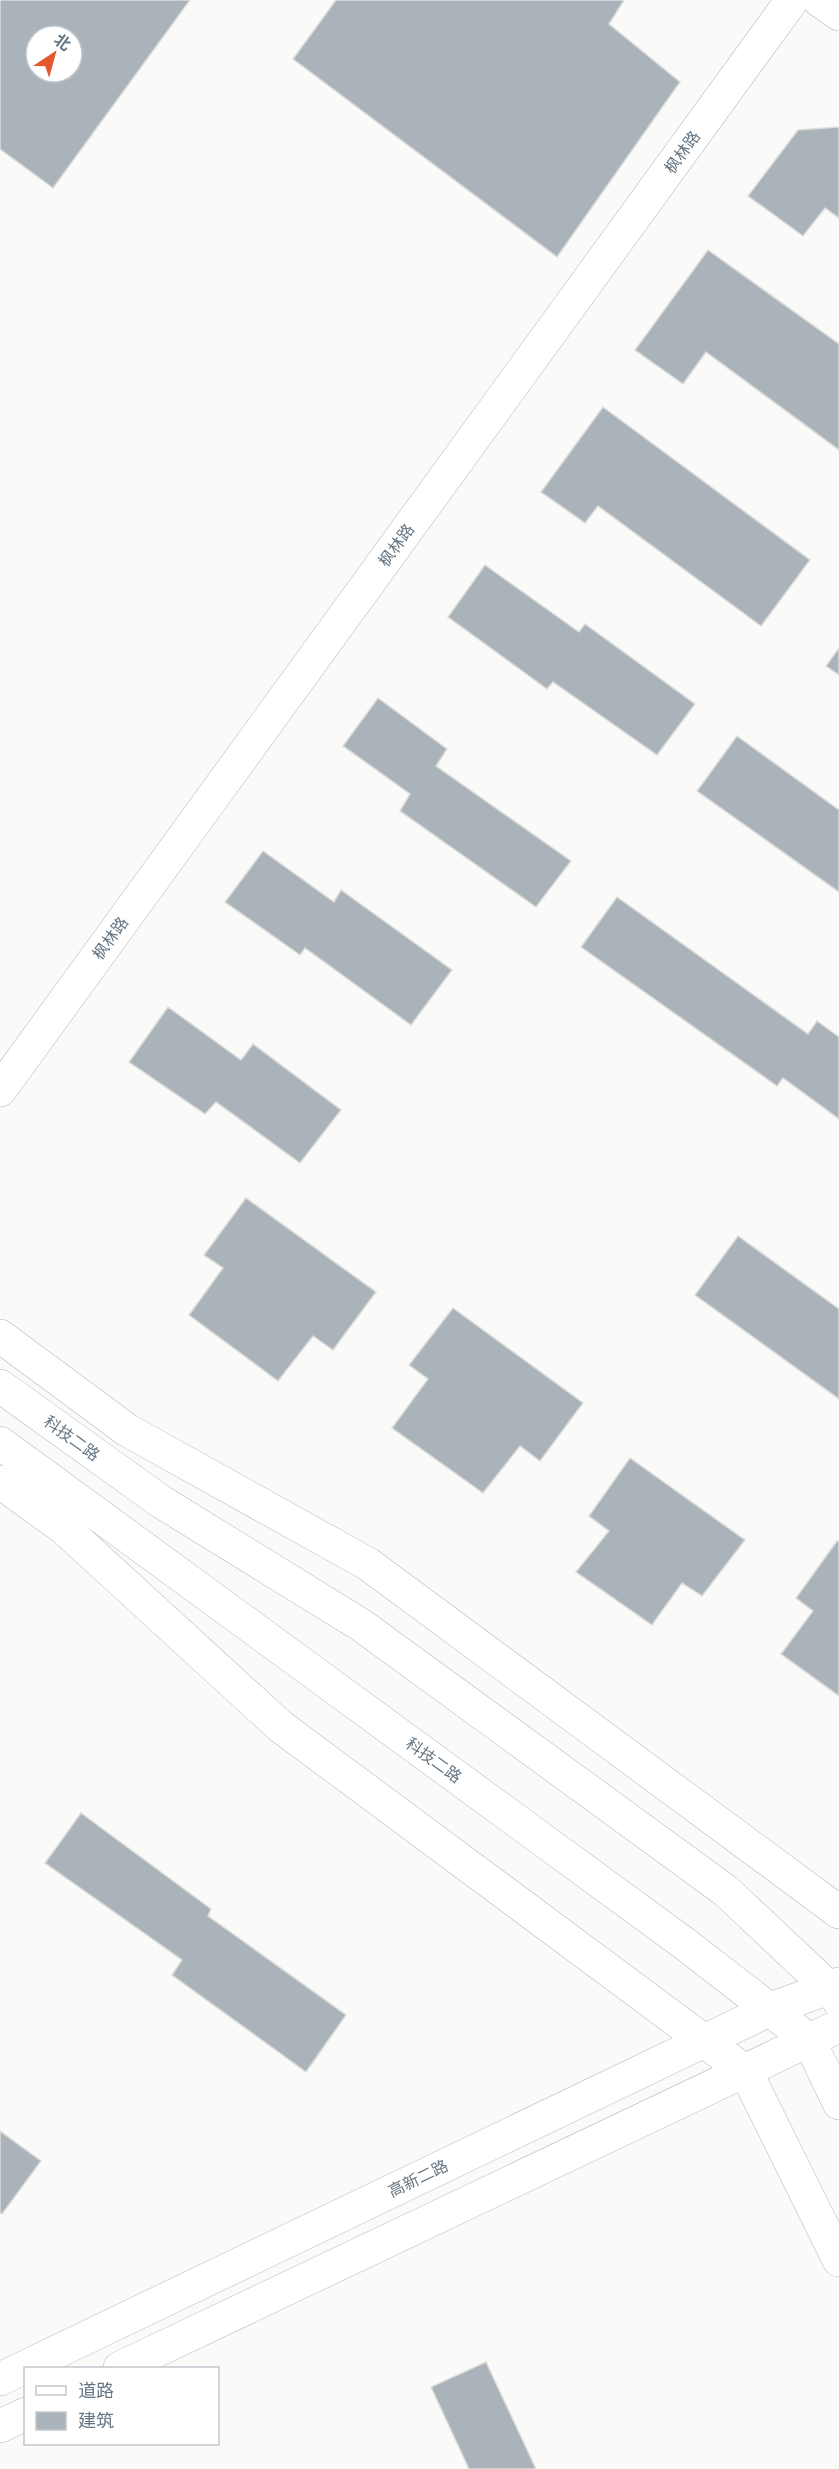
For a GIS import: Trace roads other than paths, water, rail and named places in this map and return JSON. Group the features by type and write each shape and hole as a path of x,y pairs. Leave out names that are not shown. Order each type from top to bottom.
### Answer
{"street":[{"name":"枫林路","path":"0,1090 792,0"},
{"path":"819,0 839,15"},
{"path":"0,1336 127,1430 368,1564 839,1912"},
{"name":"科技二路","path":"0,1386 160,1502 361,1625 726,1891 836,1991"},
{"name":"科技二路","path":"0,1443 771,2008 809,2040 839,2103"},
{"path":"0,1482 65,1529 280,1725 746,2072 839,2260"},
{"name":"高新二路","path":"25,2367 771,2008 836,1991"},
{"path":"122,2367 839,2026"},
{"name":"高新二路","path":"0,2379 24,2367"},
{"path":"0,2426 24,2415"}]}
